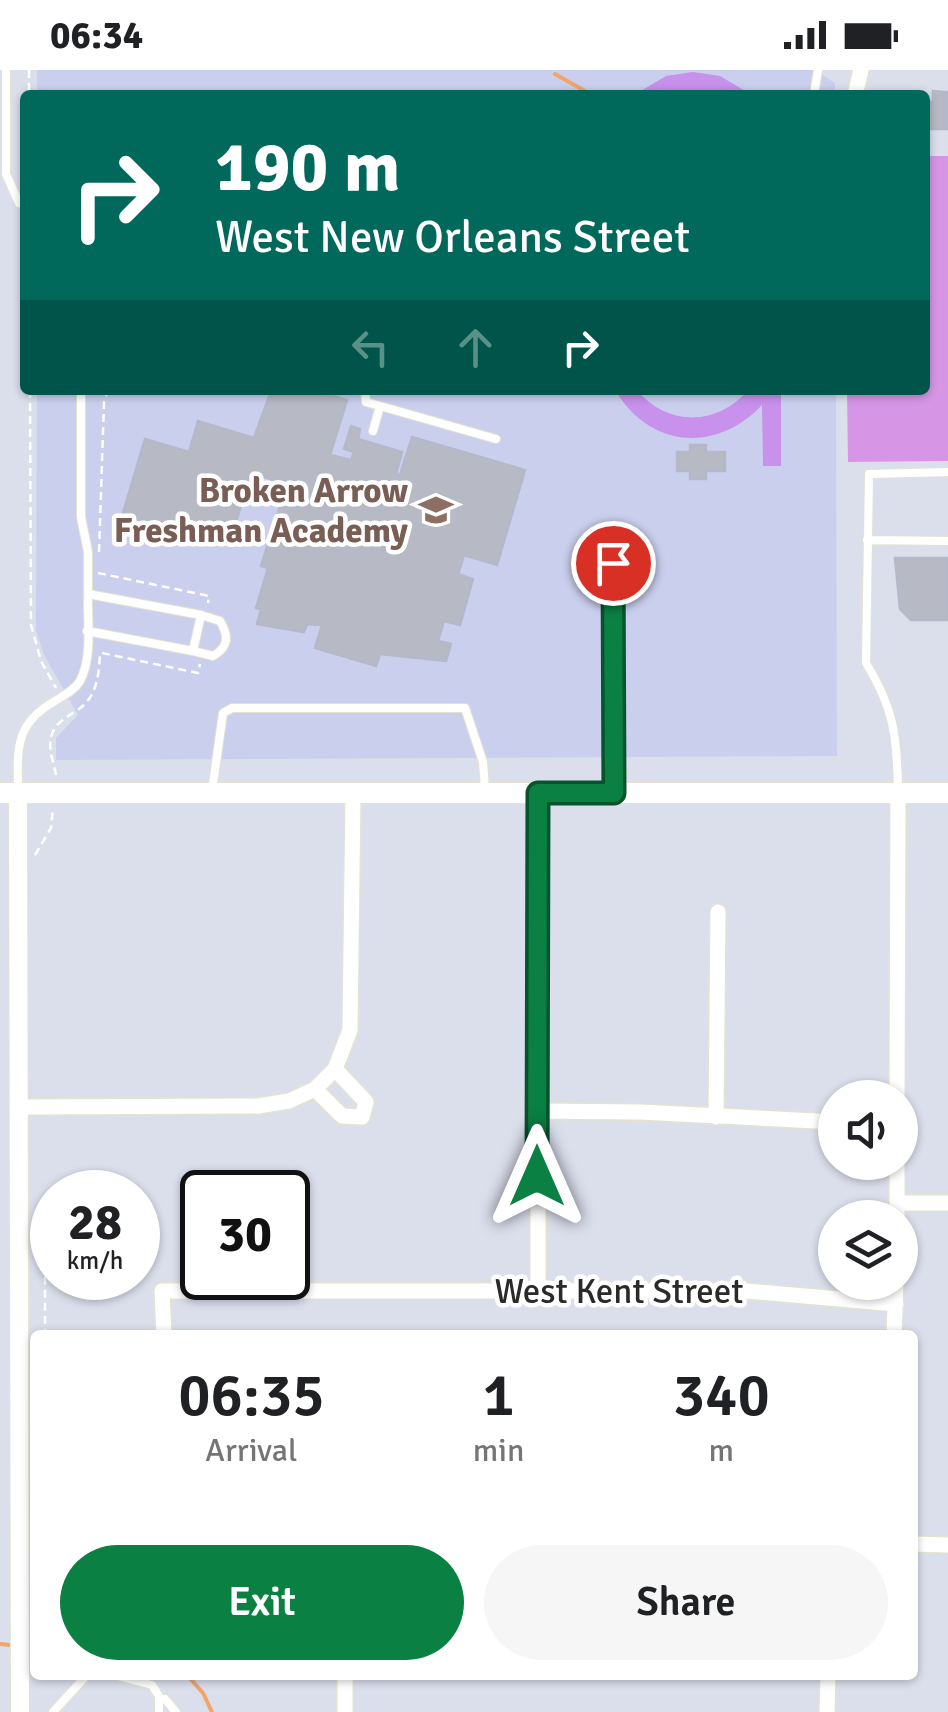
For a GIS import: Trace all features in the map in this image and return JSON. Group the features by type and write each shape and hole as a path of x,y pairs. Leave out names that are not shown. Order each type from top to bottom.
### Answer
{"main road":[{"path":"9,793 948,793"}],"street":[{"path":"9,793 27,1473 20,1712"},
{"path":"18,1107 258,1106 289,1101 315,1089 335,1069 347,1044 353,1003 352,793"},
{"path":"538,793 538,1290"},
{"path":"897,1080 898,793"},
{"path":"716,1117 718,912"},
{"path":"315,1089 342,1116 362,1117 366,1102 335,1069"},
{"path":"537,1110 818,1121"},
{"path":"918,1208 948,1204"},
{"name":"West Kent Street","path":"164,1330 162,1291 748,1291 896,1304"},
{"path":"894,1330 896,1300"},
{"path":"918,1544 948,1545"},
{"path":"346,1680 346,1712"},
{"path":"827,1712 828,1680"}],"lane":[{"path":"6,70 6,174 18,202"},
{"path":"9,793 20,737 31,717 73,690 81,680 92,632 88,552 81,517 81,395"},
{"path":"365,395 366,402 496,438"},
{"path":"373,430 380,406"},
{"path":"898,793 894,720 882,688 866,663 869,474 948,472"},
{"path":"867,540 948,541"},
{"path":"613,563 614,793"},
{"path":"88,594 201,614 220,621 228,638 226,646 213,656 92,632"},
{"path":"193,651 201,614"},
{"path":"212,793 223,714 232,708 465,708 484,762 485,793"},
{"path":"53,1712 83,1680"},
{"path":"131,1680 152,1686 159,1699 159,1712"},
{"path":"159,1699 166,1699 176,1712"}],"path":[{"path":"30,395 32,626 41,661 57,689"},
{"path":"99,558 102,440 107,395"},
{"path":"100,594 98,573 210,596 207,606 214,607"},
{"path":"92,632 95,652 198,673 200,664 211,665"},
{"path":"56,773 50,755 51,735 94,690 100,653"},
{"path":"68,707 72,714"},
{"path":"52,814 52,822"},
{"path":"45,1300 45,1330"}],"shaded area":[{"path":"37,70 815,70 835,83 835,90 37,90"},
{"path":"693,72 720,76 744,90 642,90 666,76"},
{"path":"930,156 948,156 948,461 848,462 847,395 930,395"},
{"name":"Broken Arrow Freshman Academy","path":"37,395 836,395 837,756 56,760 56,738 78,715 44,655 36,631"},
{"path":"619,395 642,395 663,411 692,417 722,410 743,395 781,395 781,466 763,466 762,405 725,431 685,438 646,424"}],"building":[{"path":"933,91 944,92 944,129 930,129"},
{"path":"944,92 948,92 948,129 944,129"},
{"path":"270,395 330,395 347,400 330,455 351,460 354,452 344,449 351,426 360,429 358,439 402,452 396,474 400,475 412,437 525,470 497,565 464,555 458,574 473,579 460,625 444,621 438,641 451,644 446,661 380,654 376,666 315,648 322,625 307,624 304,632 257,624 261,609 256,608 268,568 261,566 287,484 251,473 229,545 177,529 120,523 145,439 189,452 198,421 254,438"},
{"path":"690,445 706,445 706,452 725,452 725,471 706,471 706,479 690,479 690,471 677,471 677,452 690,452"},
{"path":"895,558 948,558 948,620 911,620 900,609"}],"waterway":[{"path":"555,74 583,90"},
{"path":"0,1644 10,1645"},
{"path":"191,1680 212,1712"}],"place":[{"name":"Broken Arrow Freshman Academy","path":"436,510"}],"route":[{"path":"537,1176 538,793 614,793 613,563"}]}
